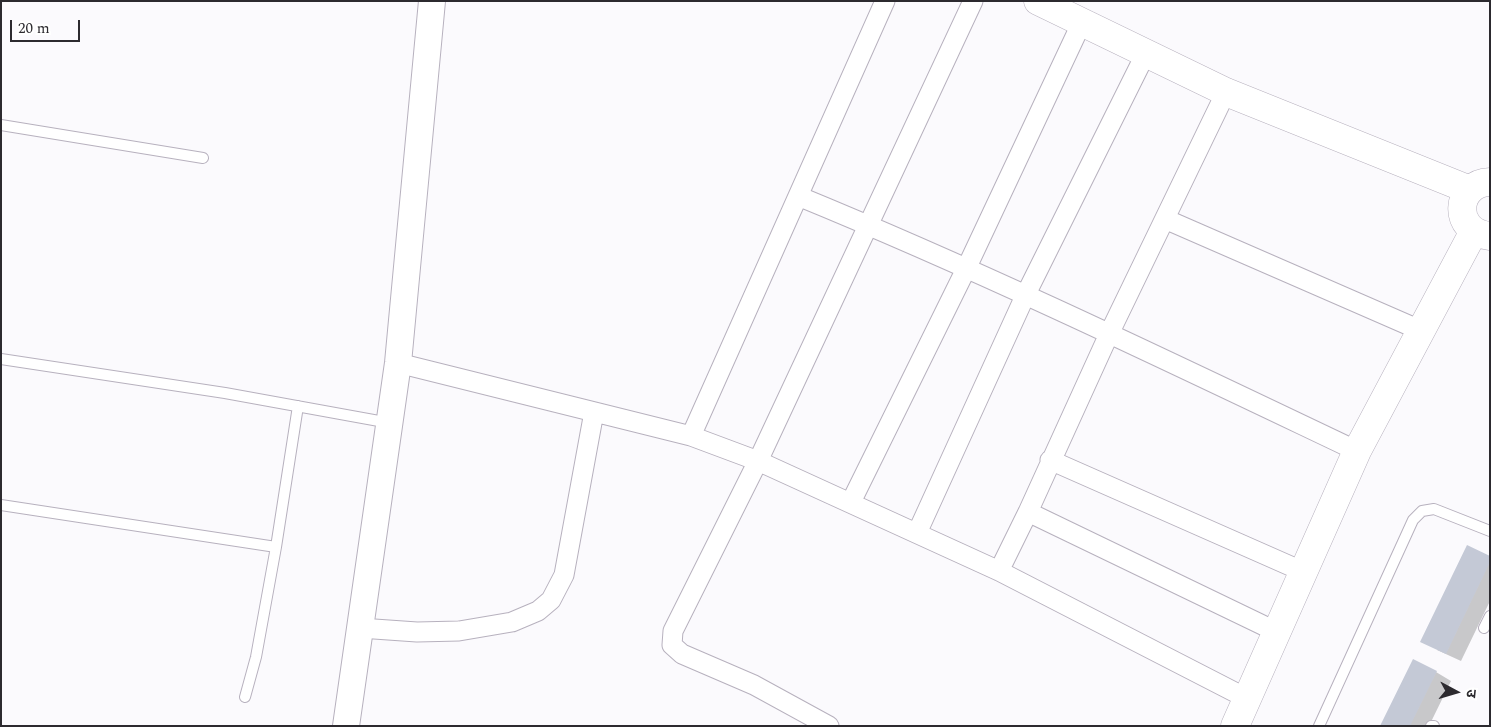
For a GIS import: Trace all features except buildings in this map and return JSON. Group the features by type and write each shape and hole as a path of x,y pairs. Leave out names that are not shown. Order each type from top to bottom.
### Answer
{"main road":[{"path":"1038,1 1226,92 1480,186"},
{"path":"1235,726 1357,451 1422,331 1482,234 1468,226 1462,211 1465,196 1480,186"}],"street":[{"path":"346,726 398,363 432,1"},
{"path":"691,436 885,1"},
{"path":"828,726 754,685 682,654 672,645 673,632 758,461 867,224 973,1"},
{"path":"850,502 966,270 1082,22"},
{"path":"917,533 1025,296 1146,53"},
{"path":"999,570 1028,512 1050,460 1109,334 1226,92"},
{"path":"798,196 867,224 1109,334 1357,451"},
{"path":"1165,219 1422,331"},
{"path":"398,363 691,436 758,461 999,570 1248,698"},
{"path":"360,628 417,632 459,631 512,622 538,611 551,600 564,575 594,412"},
{"path":"1050,460 1304,572"},
{"path":"1028,512 1277,632"}],"lane":[{"path":"1,125 204,158"},
{"path":"1,359 225,393 390,422"},
{"path":"245,697 256,657 276,547 298,406"},
{"path":"1,505 276,547"},
{"path":"1319,726 1413,520 1422,511 1434,509 1490,531"},
{"path":"1484,628 1490,616"}]}
